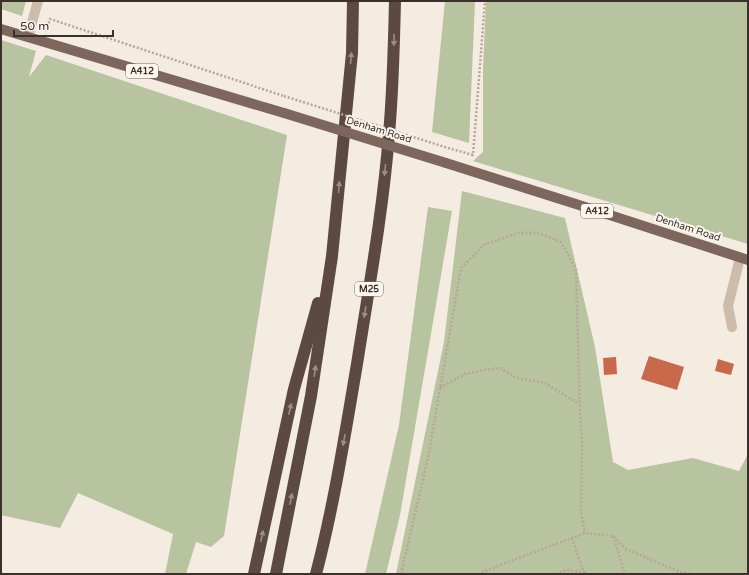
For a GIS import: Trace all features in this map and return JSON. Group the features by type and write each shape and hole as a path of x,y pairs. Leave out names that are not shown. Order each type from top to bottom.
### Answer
{"highway":[{"path":"276,571 311,396 332,256 352,53 353,1"},
{"name":"M25","path":"316,574 325,539 349,410 378,235 389,134 395,1"},
{"path":"254,574 294,389 332,256"}],"main road":[{"name":"Denham Road","path":"1,29 446,163 744,259"}],"lane":[{"path":"28,37 38,1"},
{"path":"732,327 728,306 744,259"}],"path":[{"path":"42,42 50,19 284,96 474,155 485,1"},
{"path":"401,574 428,458 461,268 484,245 518,233 539,233 561,242 576,269 579,404 582,440 581,512 585,533"},
{"path":"440,389 465,374 500,368 517,378 545,383 579,404"},
{"path":"478,574 585,533 613,536 626,549 680,572 692,574"},
{"path":"613,536 625,574"},
{"path":"572,538 582,568 586,574"},
{"path":"556,574 566,570 586,574"},
{"path":"674,574 680,572"}],"green space":[{"path":"1,1 26,1 22,16 1,9"},
{"path":"445,1 475,1 469,143 432,132"},
{"path":"486,1 748,1 748,244 473,161 483,152 483,69"},
{"path":"1,40 36,51 29,77 46,55 287,135 224,536 211,547 196,542 186,574 165,574 173,534 78,493 60,528 1,515"},
{"path":"462,191 565,218 595,347 613,462 628,470 693,458 739,471 748,454 748,574 396,574 444,342"},
{"path":"428,207 452,211 400,515 386,574 365,574 399,425"}],"building":[{"path":"649,356 684,367 677,390 641,379"},
{"path":"616,357 617,374 604,375 603,358"},
{"path":"718,359 734,364 731,375 715,371"}]}
